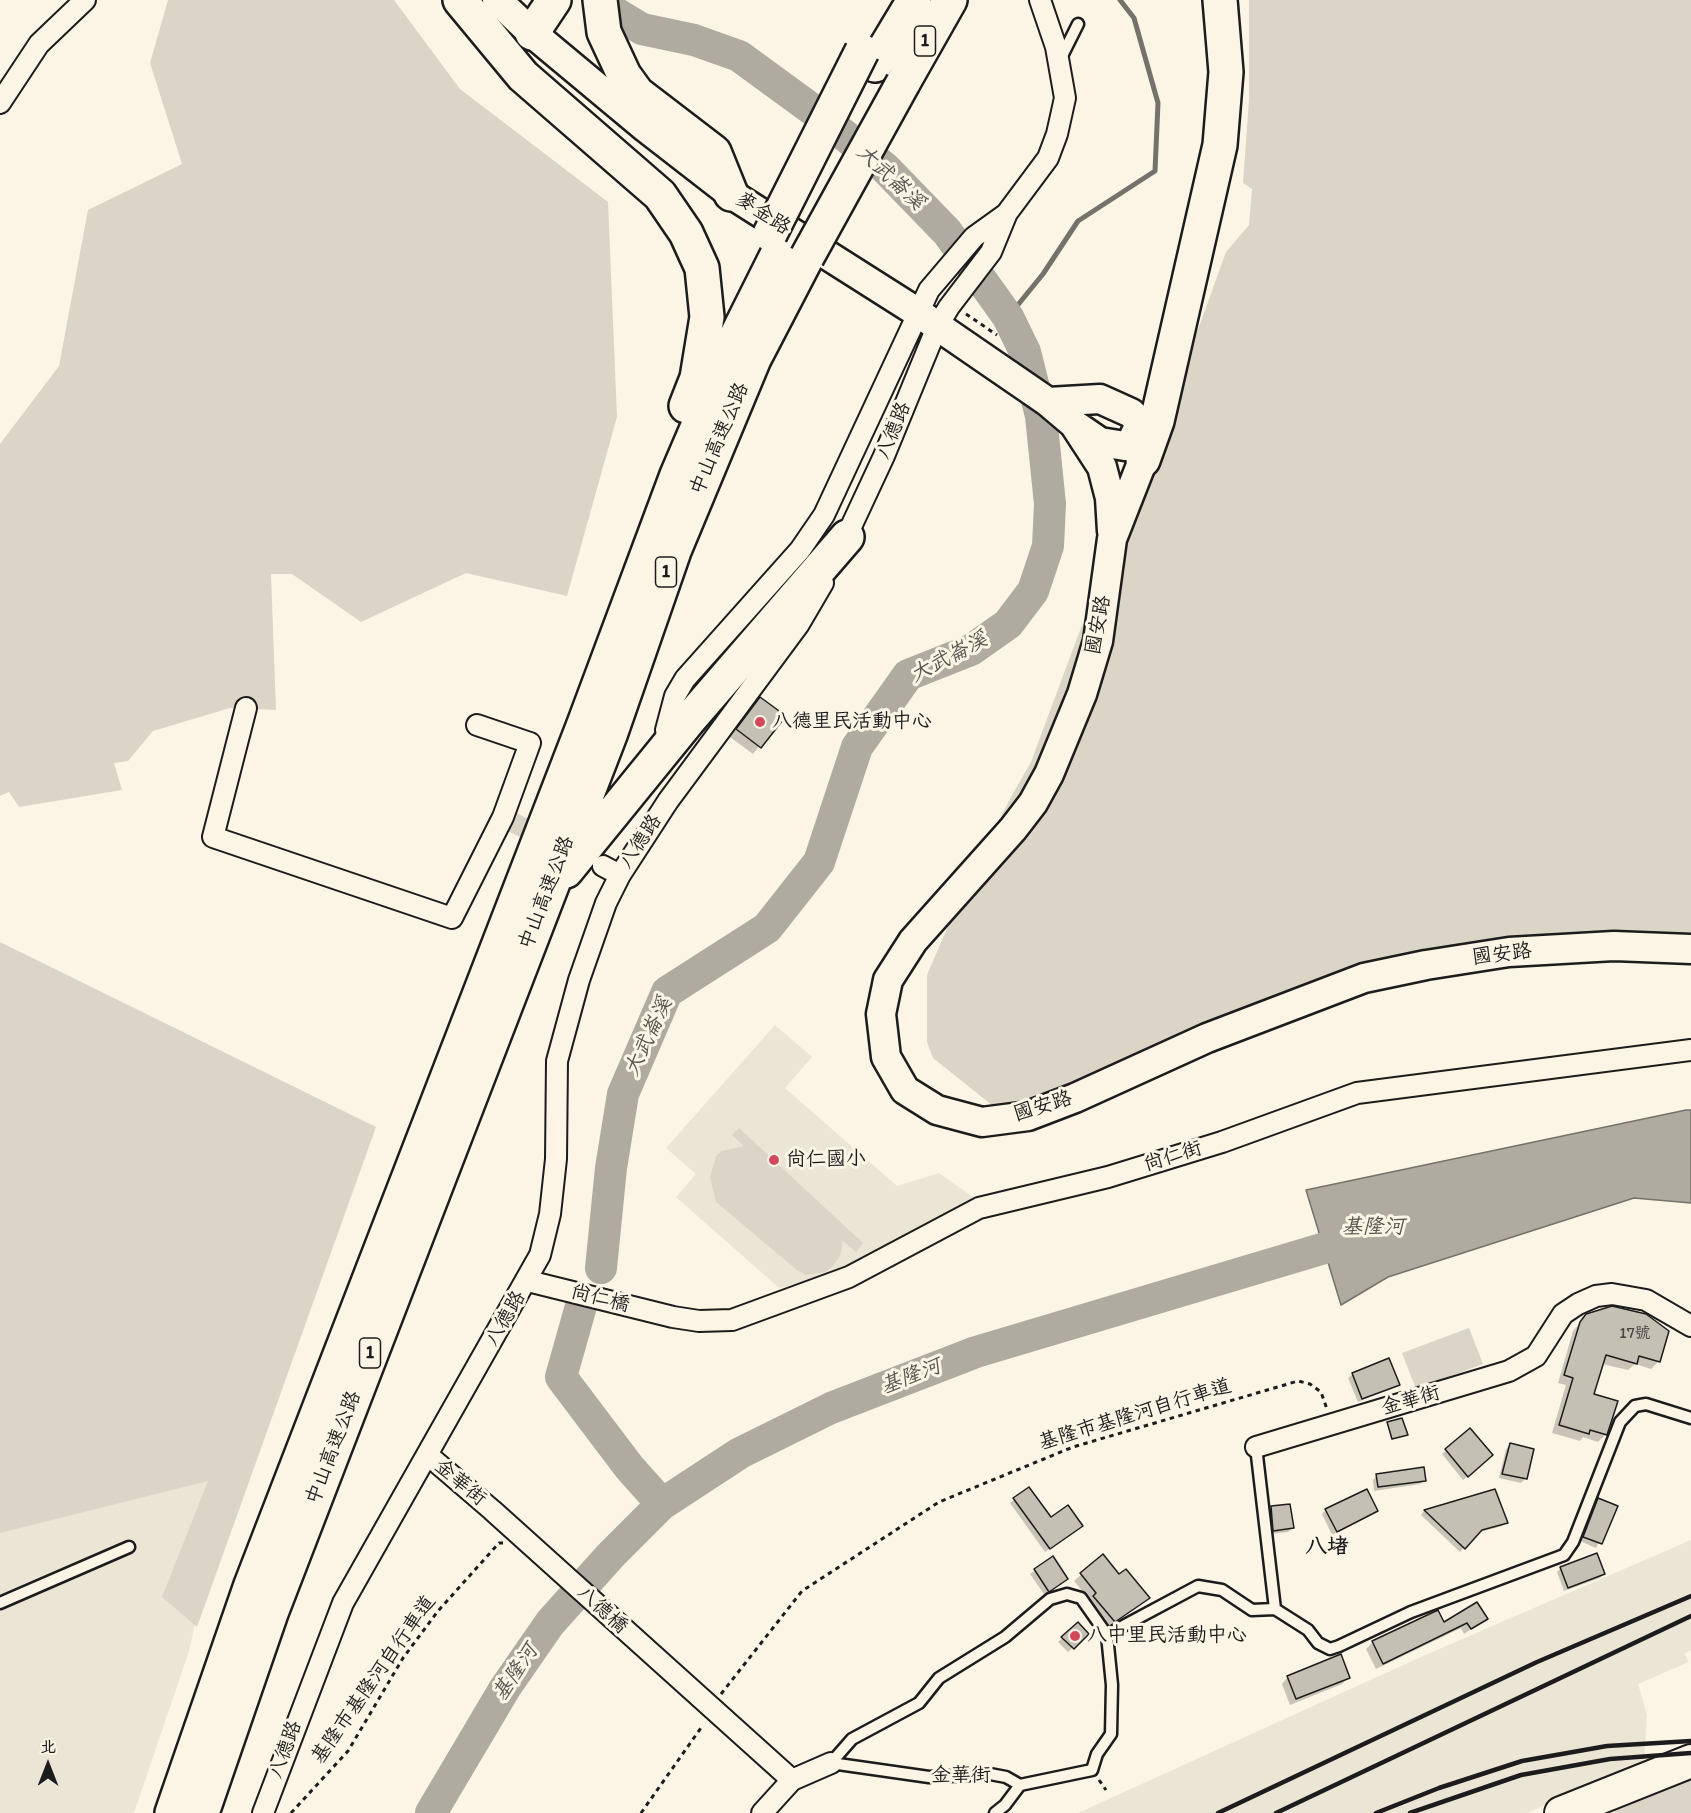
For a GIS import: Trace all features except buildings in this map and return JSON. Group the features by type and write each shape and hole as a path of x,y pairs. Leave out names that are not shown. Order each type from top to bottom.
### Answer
{"highway":[{"path":"460,0 482,29 524,76 660,195 686,233 702,268 707,317 697,378 614,598 593,673 584,724"},
{"path":"532,33 554,0"},
{"path":"600,0 604,32 624,75 637,93 714,152 731,194"},
{"path":"868,58 887,0"},
{"name":"中山高速公路","path":"172,1813 251,1585 584,724 677,475 736,335 786,245 868,58 914,0"},
{"name":"中山高速公路","path":"202,1813 271,1613 610,735 674,551 754,359 786,245 903,83 950,0"},
{"path":"1141,437 1220,145 1226,72 1220,0"},
{"path":"546,896 688,722 847,537"}],"main road":[{"path":"1563,1813 1691,1761"}],"street":[{"path":"0,103 39,44 85,0"},
{"name":"麥金路","path":"497,0 532,33 646,128 731,194 941,314 1074,424 1102,467 1110,498 1112,539"},
{"path":"941,314 991,252 1007,213 1048,158 1057,134 1065,98 1056,47 1040,0"},
{"path":"941,314 974,237 1007,213"},
{"name":"八德路","path":"263,1813 339,1611 528,1281 540,1255 550,1214 556,1159 555,1087 562,1037 606,903 611,871 668,801 799,624 847,537 884,456 941,314"},
{"name":"八德路","path":"666,730 675,696 685,679 800,550 824,515 941,314"},
{"path":"1048,402 1100,399 1131,412 1141,437 1100,442 1074,424"},
{"name":"國安路","path":"1141,437 1112,539 1098,642 1082,694 1049,774 1033,804 913,941 888,980 881,1014 886,1057 905,1090 938,1110 982,1122 1028,1116 1075,1098 1207,1038 1364,978 1426,965 1509,952 1614,946 1691,949"},
{"path":"246,708 213,837 452,918 507,819 530,743 477,725"},
{"name":"八德路","path":"667,774 668,801"},
{"name":"尚仁街","path":"673,1317 699,1321 732,1320 849,1277 979,1208 1108,1177 1222,1142 1357,1093 1691,1050"},
{"name":"尚仁橋","path":"528,1281 673,1317"},
{"name":"金華街","path":"1256,1447 1524,1365 1536,1356 1563,1314 1596,1296 1612,1294 1646,1300 1662,1306 1691,1326"},
{"name":"金華街","path":"429,1456 492,1510"},
{"name":"八德橋","path":"492,1510 712,1710"},
{"path":"712,1710 792,1780"},
{"name":"金華街","path":"762,1813 792,1780 831,1763"}],"lane":[{"path":"1059,62 1078,24"},
{"path":"1107,1635 1198,1586 1222,1590 1252,1610 1275,1609 1308,1630 1318,1643 1330,1649 1411,1612 1564,1555 1573,1542 1620,1422 1635,1406 1646,1404 1691,1418"},
{"name":"金華街","path":"1256,1447 1275,1609"},
{"path":"0,1603 129,1547"},
{"name":"金華街","path":"1067,1594 1081,1598 1107,1635 1112,1685 1111,1734 1097,1754 1092,1770 1020,1785 1006,1777 990,1774 929,1777 831,1763 852,1739 918,1703 939,1678 1005,1637 1050,1599 1067,1594"},
{"path":"995,1813 1005,1805 1020,1785"}],"path":[{"path":"941,314 997,335"},
{"name":"基隆市基隆河自行車道","path":"642,1813 712,1710 802,1591 939,1502 1073,1447 1298,1382 1310,1384 1321,1392 1332,1424"},
{"name":"基隆市基隆河自行車道","path":"291,1813 348,1751 403,1658 438,1611 499,1543 507,1542"}],"shaded area":[{"path":"168,0 394,0 460,89 608,202 617,417 567,596 466,573 361,622 292,574 271,574 276,710 230,708 153,731 128,761 114,763 122,790 19,807 9,792 0,796 0,444 59,366 88,210 182,164 150,63"},
{"path":"1249,0 1691,0 1691,935 1556,936 1386,959 1062,1102 993,1106 933,1058 927,1042 927,975 964,889 1031,762 1079,633 1161,432 1226,252 1249,225 1252,189 1243,183 1249,100"},
{"path":"0,942 376,1127 197,1627 162,1597 208,1481 0,1533"},
{"name":"尚仁國小","path":"775,1025 812,1057 785,1088 897,1186 939,1173 980,1202 843,1273 779,1288 676,1197 696,1174 666,1148"},
{"path":"739,1128 863,1243 856,1252 843,1241 840,1256 832,1267 825,1272 806,1275 716,1202 710,1177 716,1156 722,1151 744,1146 732,1135"},
{"path":"1469,1328 1483,1364 1416,1389 1402,1353"},
{"path":"235,1441 189,1651 134,1813 0,1813 0,1450"},
{"path":"1691,1540 1691,1650 1685,1654 1689,1662 1638,1684 1647,1715 1644,1762 1527,1813 1078,1813 1423,1656"},
{"path":"1691,1774 1691,1813 1616,1813 1611,1808"}],"water":[{"name":"基隆河","path":"1691,1110 1691,1203 1634,1198 1388,1277 1341,1305 1306,1190"}],"waterway":[{"name":"大武崙溪","path":"600,0 604,6 642,29 694,40 739,56 813,110 885,168 947,232 1008,317 1025,352 1041,416 1050,504 1048,546 1033,591 1008,624 971,650 908,675 857,747 819,862 767,928 667,992 623,1094 611,1168 601,1268"},
{"path":"1008,317 1043,274 1078,221 1155,171 1158,103 1134,18 1120,0"},
{"name":"基隆河","path":"431,1813 505,1688 550,1623 610,1556 662,1504 740,1453 831,1408 976,1352 1365,1236"},
{"name":"大武崙溪","path":"581,1306 561,1377 629,1467 662,1504"}],"tunnel":[{"path":"510,821 549,840"}],"railway":[{"path":"1218,1813 1537,1662 1691,1596"},
{"path":"1276,1813 1691,1616"},
{"path":"1376,1813 1439,1788 1522,1761 1607,1746 1691,1741"},
{"path":"1410,1813 1521,1775 1610,1759 1691,1753"}],"place":[{"name":"八德里民活動中心","path":"760,722"},
{"name":"尚仁國小","path":"774,1160"},
{"name":"八中里民活動中心","path":"1075,1636"}],"district":[{"name":"八堵","path":"1327,1547"}]}
